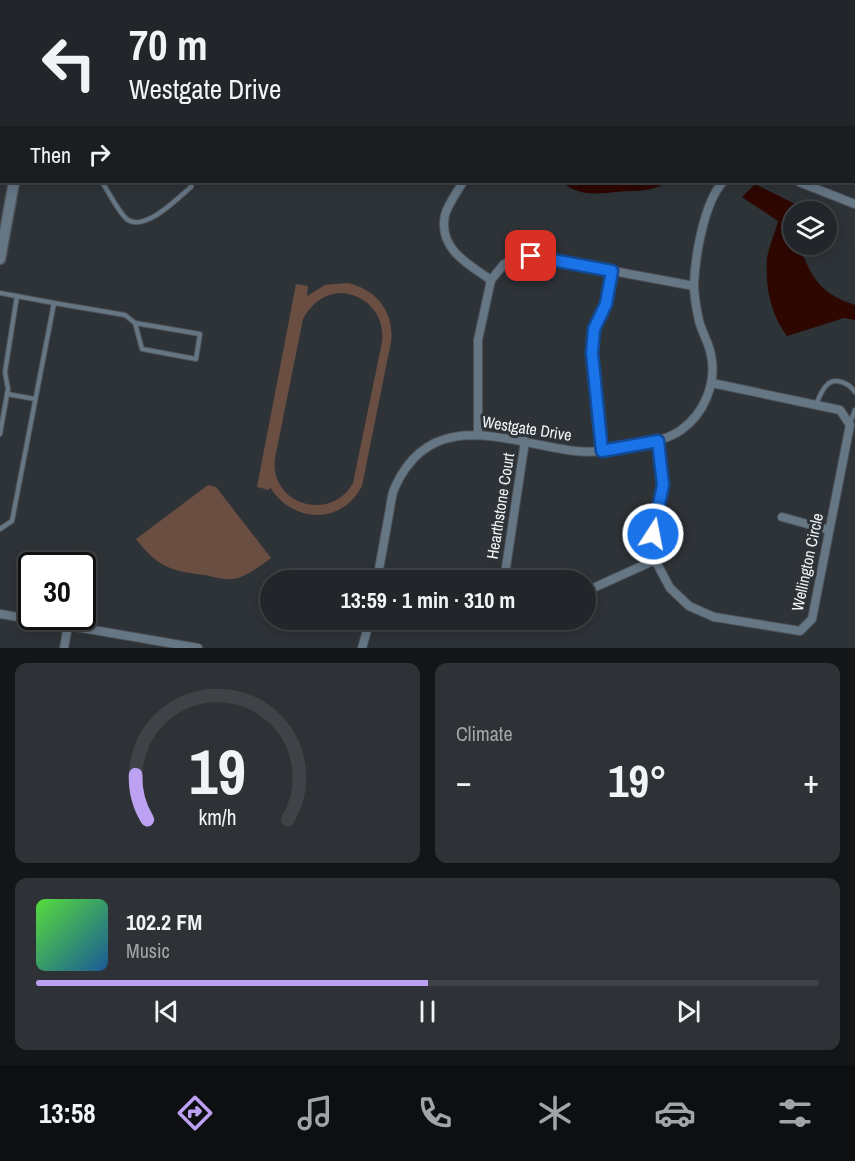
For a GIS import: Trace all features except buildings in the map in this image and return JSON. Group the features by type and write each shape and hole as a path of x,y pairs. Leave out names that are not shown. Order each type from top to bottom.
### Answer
{"street":[{"path":"0,259 14,183"},
{"path":"462,183 445,215 449,245 456,257 491,280"},
{"name":"Westgate Drive","path":"379,570 394,488 415,455 446,437 478,434 577,451 602,451 658,441 680,431 701,412 712,383 712,356 698,320 694,286 702,226 717,188 722,183"},
{"path":"802,183 855,204"},
{"path":"478,434 478,340 491,280 504,264 518,257 531,256 694,286"},
{"path":"602,451 592,353 594,329 606,304 612,271"},
{"path":"712,383 840,410 850,425"},
{"name":"Wellington Circle","path":"658,441 663,485 653,534 655,560 670,588 689,606 714,617 800,632 812,619 850,425"},
{"name":"Hearthstone Court","path":"506,570 525,441"},
{"path":"782,517 829,530"},
{"path":"596,587 655,560"},
{"path":"0,614 18,617"},
{"path":"64,648 67,630"},
{"path":"92,630 198,648"},
{"path":"362,648 367,630"}],"lane":[{"path":"103,183 127,219 137,223 148,221 191,187 192,183"},
{"path":"0,293 125,315 135,323 200,334 196,359 142,349 135,323"},
{"path":"0,434 8,384 5,372 17,296"},
{"path":"0,530 12,521 54,303"},
{"path":"816,405 824,388 830,383 843,382 852,387 855,392"},
{"path":"7,394 35,399"},
{"path":"850,425 855,410"}],"shaded area":[{"path":"563,183 666,183 636,191 595,193 581,192"},
{"path":"755,184 789,201 783,201 783,255 803,255 813,275 825,290 855,305 855,320 844,318 787,336 776,318 767,278 767,258 778,221 742,197"},
{"path":"347,283 366,290 374,296 381,303 390,321 391,342 362,486 353,499 342,508 316,515 291,508 279,499 270,487 269,490 257,487 296,284 308,286 307,296 325,285","holes":["336,293 352,295 368,303 373,309 378,316 382,333 353,483 343,495 331,503 317,505 304,503 291,497 282,487 276,474 275,458 303,319 310,308 324,297"]},
{"path":"208,485 216,487 271,558 238,578 223,579 183,572 166,566 151,556 136,539"}],"route":[{"path":"531,256 612,271 606,304 594,329 592,353 602,451 658,441 663,485 653,534"}]}
